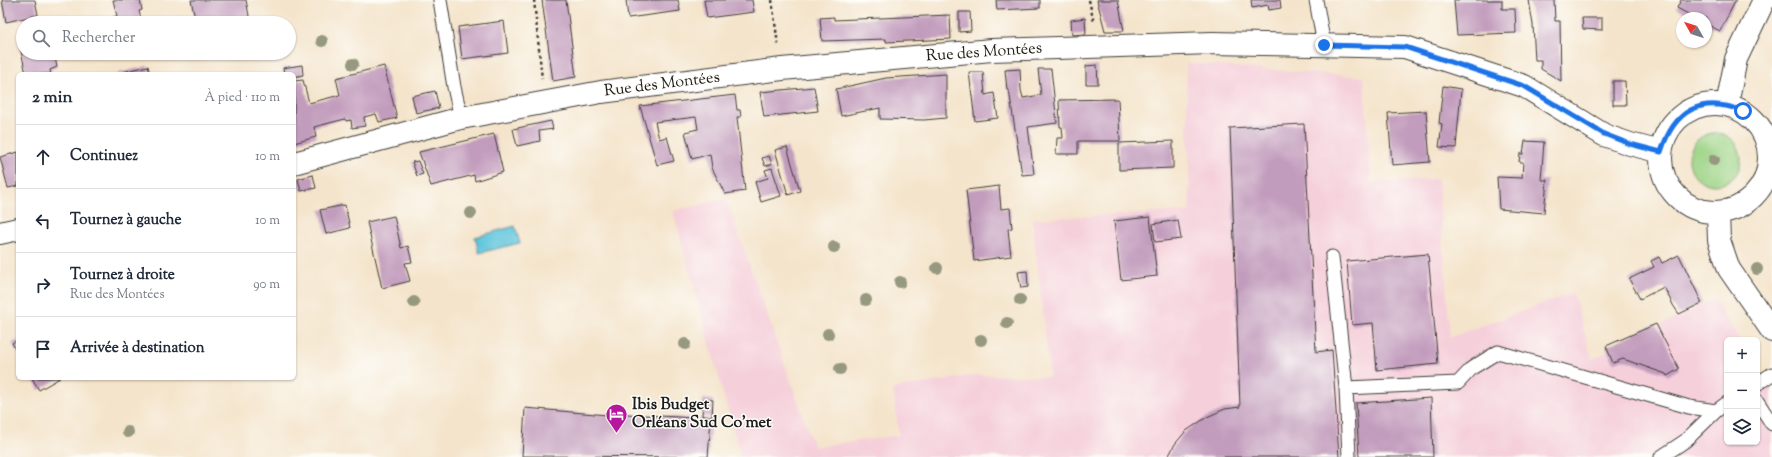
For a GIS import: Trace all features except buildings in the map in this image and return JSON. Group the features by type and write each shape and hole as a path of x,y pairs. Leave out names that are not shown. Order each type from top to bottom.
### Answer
{"street":[{"path":"1727,105 1736,59 1764,0"},
{"name":"Rue des Montées","path":"296,162 461,118 601,92 782,69 992,50 1212,43 1405,47 1524,86 1604,134 1630,144 1661,152"},
{"path":"1709,104 1727,105 1743,111 1756,122 1765,137 1769,154 1770,171 1762,186 1751,198 1737,207 1718,213 1705,211 1690,206 1677,196 1667,183 1662,168 1661,152 1666,135 1677,120 1692,109 1709,104"},
{"path":"1718,213 1719,240 1729,269 1772,331"},
{"path":"0,233 16,229"}],"lane":[{"path":"440,0 454,87 461,118"},
{"path":"1316,0 1324,45"},
{"path":"1332,257 1346,388 1350,457"},
{"path":"1346,388 1458,383 1472,368 1498,352 1689,407 1716,411"},
{"path":"1760,382 1772,374"},
{"path":"1661,457 1685,441 1724,405"},
{"path":"1760,406 1772,424"}],"path":[{"path":"534,0 542,83 547,101"},
{"path":"772,0 782,69"}],"shaded area":[{"path":"1186,63 1364,77 1371,183 1438,179 1450,337 1573,293 1592,359 1714,299 1738,337 1724,337 1724,445 1760,445 1760,370 1772,388 1772,457 741,457 673,211 726,199 814,447 899,435 893,389 976,375 1050,377 1032,219 1190,211"}],"green space":[{"path":"1715,133 1725,135 1733,141 1739,149 1741,159 1739,169 1733,177 1725,183 1715,185 1705,183 1697,177 1691,169 1689,159 1691,149 1697,141 1705,135"}],"water":[{"path":"515,226 520,243 479,253 475,237"}],"place":[{"name":"Ibis Budget Orléans Sud Co'met","path":"617,434"}],"route":[{"path":"1324,45 1405,47 1524,86 1604,134 1630,144 1661,152 1666,135 1677,120 1692,109 1709,104 1727,105 1743,111"}]}
